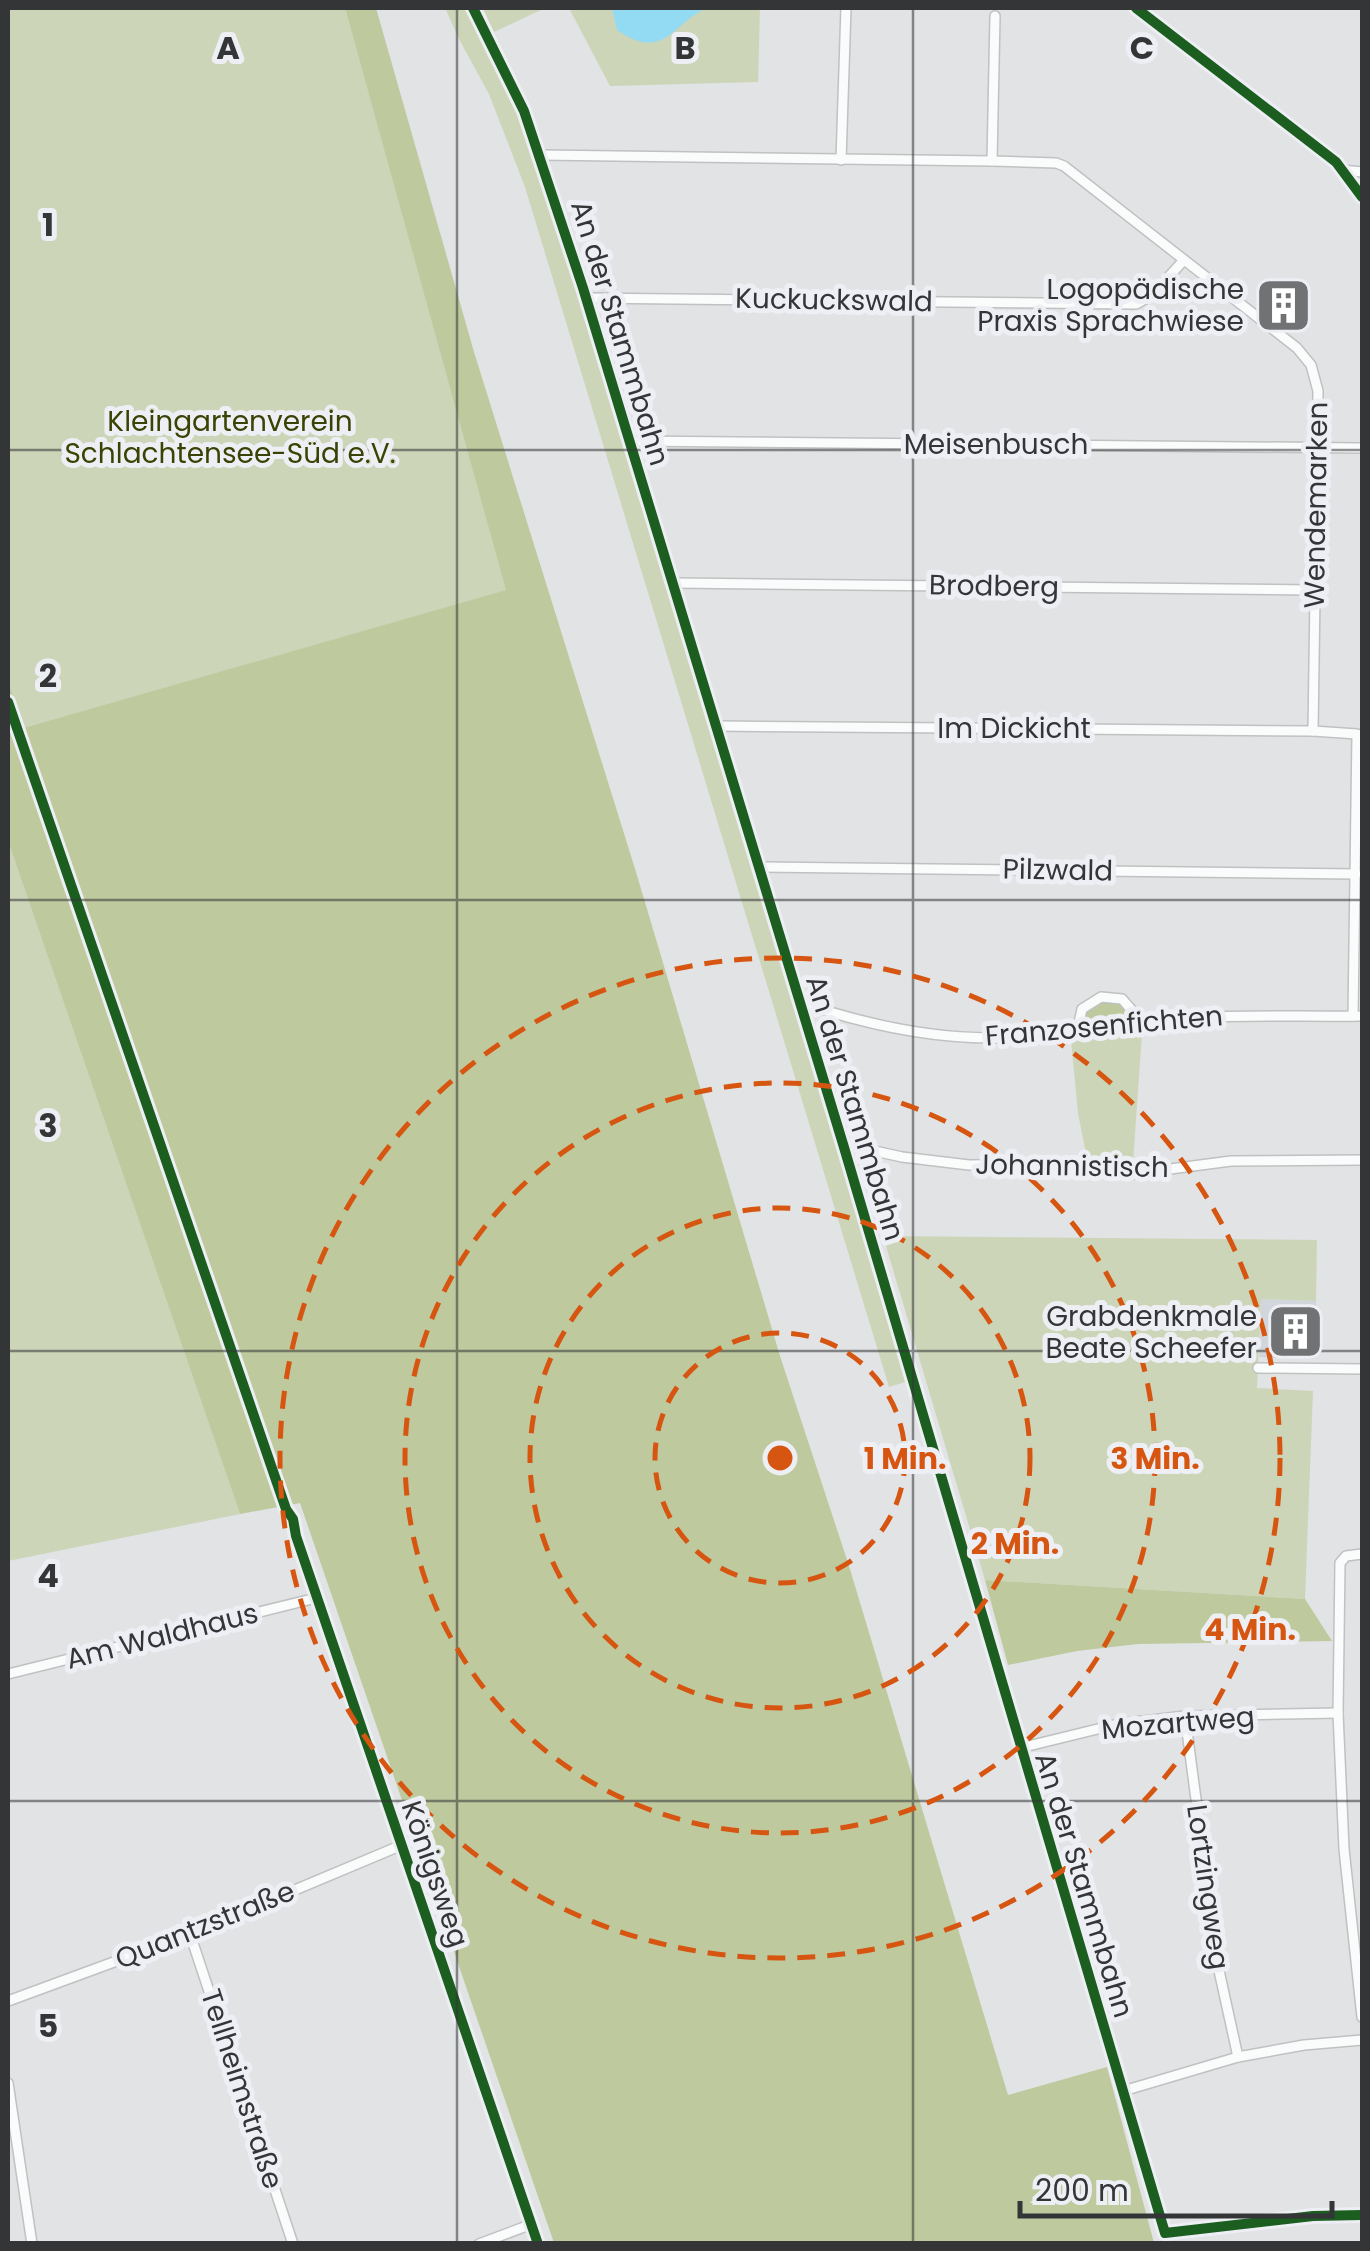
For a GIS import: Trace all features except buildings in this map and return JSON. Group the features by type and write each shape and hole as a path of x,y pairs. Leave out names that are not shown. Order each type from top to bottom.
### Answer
{"street":[{"name":"An der Stammbahn","path":"474,8 541,154 586,298 843,1144 1165,2233 1362,2214"},
{"path":"841,160 846,8"},
{"path":"1136,8 1339,166 1362,197"},
{"path":"992,160 995,16"},
{"name":"Wendemarken","path":"541,154 992,160 1064,166 1297,348 1310,365 1318,391 1313,731"},
{"path":"1339,166 1362,172"},
{"name":"Kuckuckswald","path":"586,298 1136,304 1152,296 1184,260"},
{"name":"Meisenbusch","path":"630,441 1362,448"},
{"name":"Brodberg","path":"674,583 1314,590"},
{"name":"Im Dickicht","path":"716,726 1313,731"},
{"path":"1313,731 1357,734 1358,1016"},
{"name":"Pilzwald","path":"759,866 1356,874"},
{"path":"1077,1032 1082,1009 1101,997 1122,999 1143,1022"},
{"name":"Franzosenfichten","path":"799,1002 838,1016 909,1032 963,1037 1015,1038 1143,1022 1246,1015 1358,1016"},
{"name":"Johannistisch","path":"843,1144 902,1157 970,1165 1087,1163 1132,1174 1231,1161 1362,1160"},
{"path":"1258,1368 1362,1369"},
{"name":"Königsweg","path":"293,1518 316,1598 538,2244"},
{"path":"1362,1554 1346,1556 1340,1563 1338,1713 1344,1849 1362,2017"},
{"name":"Am Waldhaus","path":"8,1674 316,1598"},
{"name":"Mozartweg","path":"1020,1748 1118,1724 1184,1716 1338,1713"},
{"name":"Lortzingweg","path":"1184,1716 1218,1966 1238,2057"},
{"name":"Quantzstraße","path":"8,2002 190,1934 402,1845"},
{"name":"Tellheimstraße","path":"190,1934 293,2244"},
{"path":"1123,2091 1238,2057 1362,2040"},
{"path":"8,2083 32,2244"},
{"path":"479,2244 532,2224"}],"shaded area":[{"path":"1261,1299 1316,1301 1314,1359 1259,1357"}],"green space":[{"name":"Kleingartenverein Schlachtensee-Süd e.V.","path":"8,8 345,8 507,590 24,729 8,681"},
{"path":"345,8 376,8 474,352 1008,2095 1107,2067 1154,2243 554,2243 300,1503 240,1514 8,841 8,681 24,728 506,590"},
{"path":"445,8 473,8 541,155 912,1380 889,1387 525,187 489,94"},
{"path":"483,8 545,8 494,32"},
{"path":"569,8 760,8 758,82 610,86"},
{"path":"8,841 240,1514 8,1561"},
{"path":"1109,1001 1123,1004 1133,1017 1081,1025 1090,1007"},
{"path":"1142,1033 1133,1163 1087,1159 1071,1040"},
{"path":"883,1236 1317,1240 1316,1301 1261,1299 1257,1388 1313,1391 1305,1599 985,1580"},
{"path":"985,1580 1305,1599 1332,1641 1138,1644 1008,1665"}],"water":[{"path":"612,8 708,8 668,36 647,43 617,30"}],"cycle path":[{"path":"473,8 524,111 583,288 843,1144 1165,2233 1313,2216 1362,2215"},
{"path":"1136,8 1336,162 1362,197"},
{"path":"8,702 286,1509 293,1519 538,2244"}],"place":[{"name":"Logopädische Praxis Sprachwiese","path":"1283,305"},
{"name":"Grabdenkmale Beate Scheefer","path":"1296,1332"}]}
